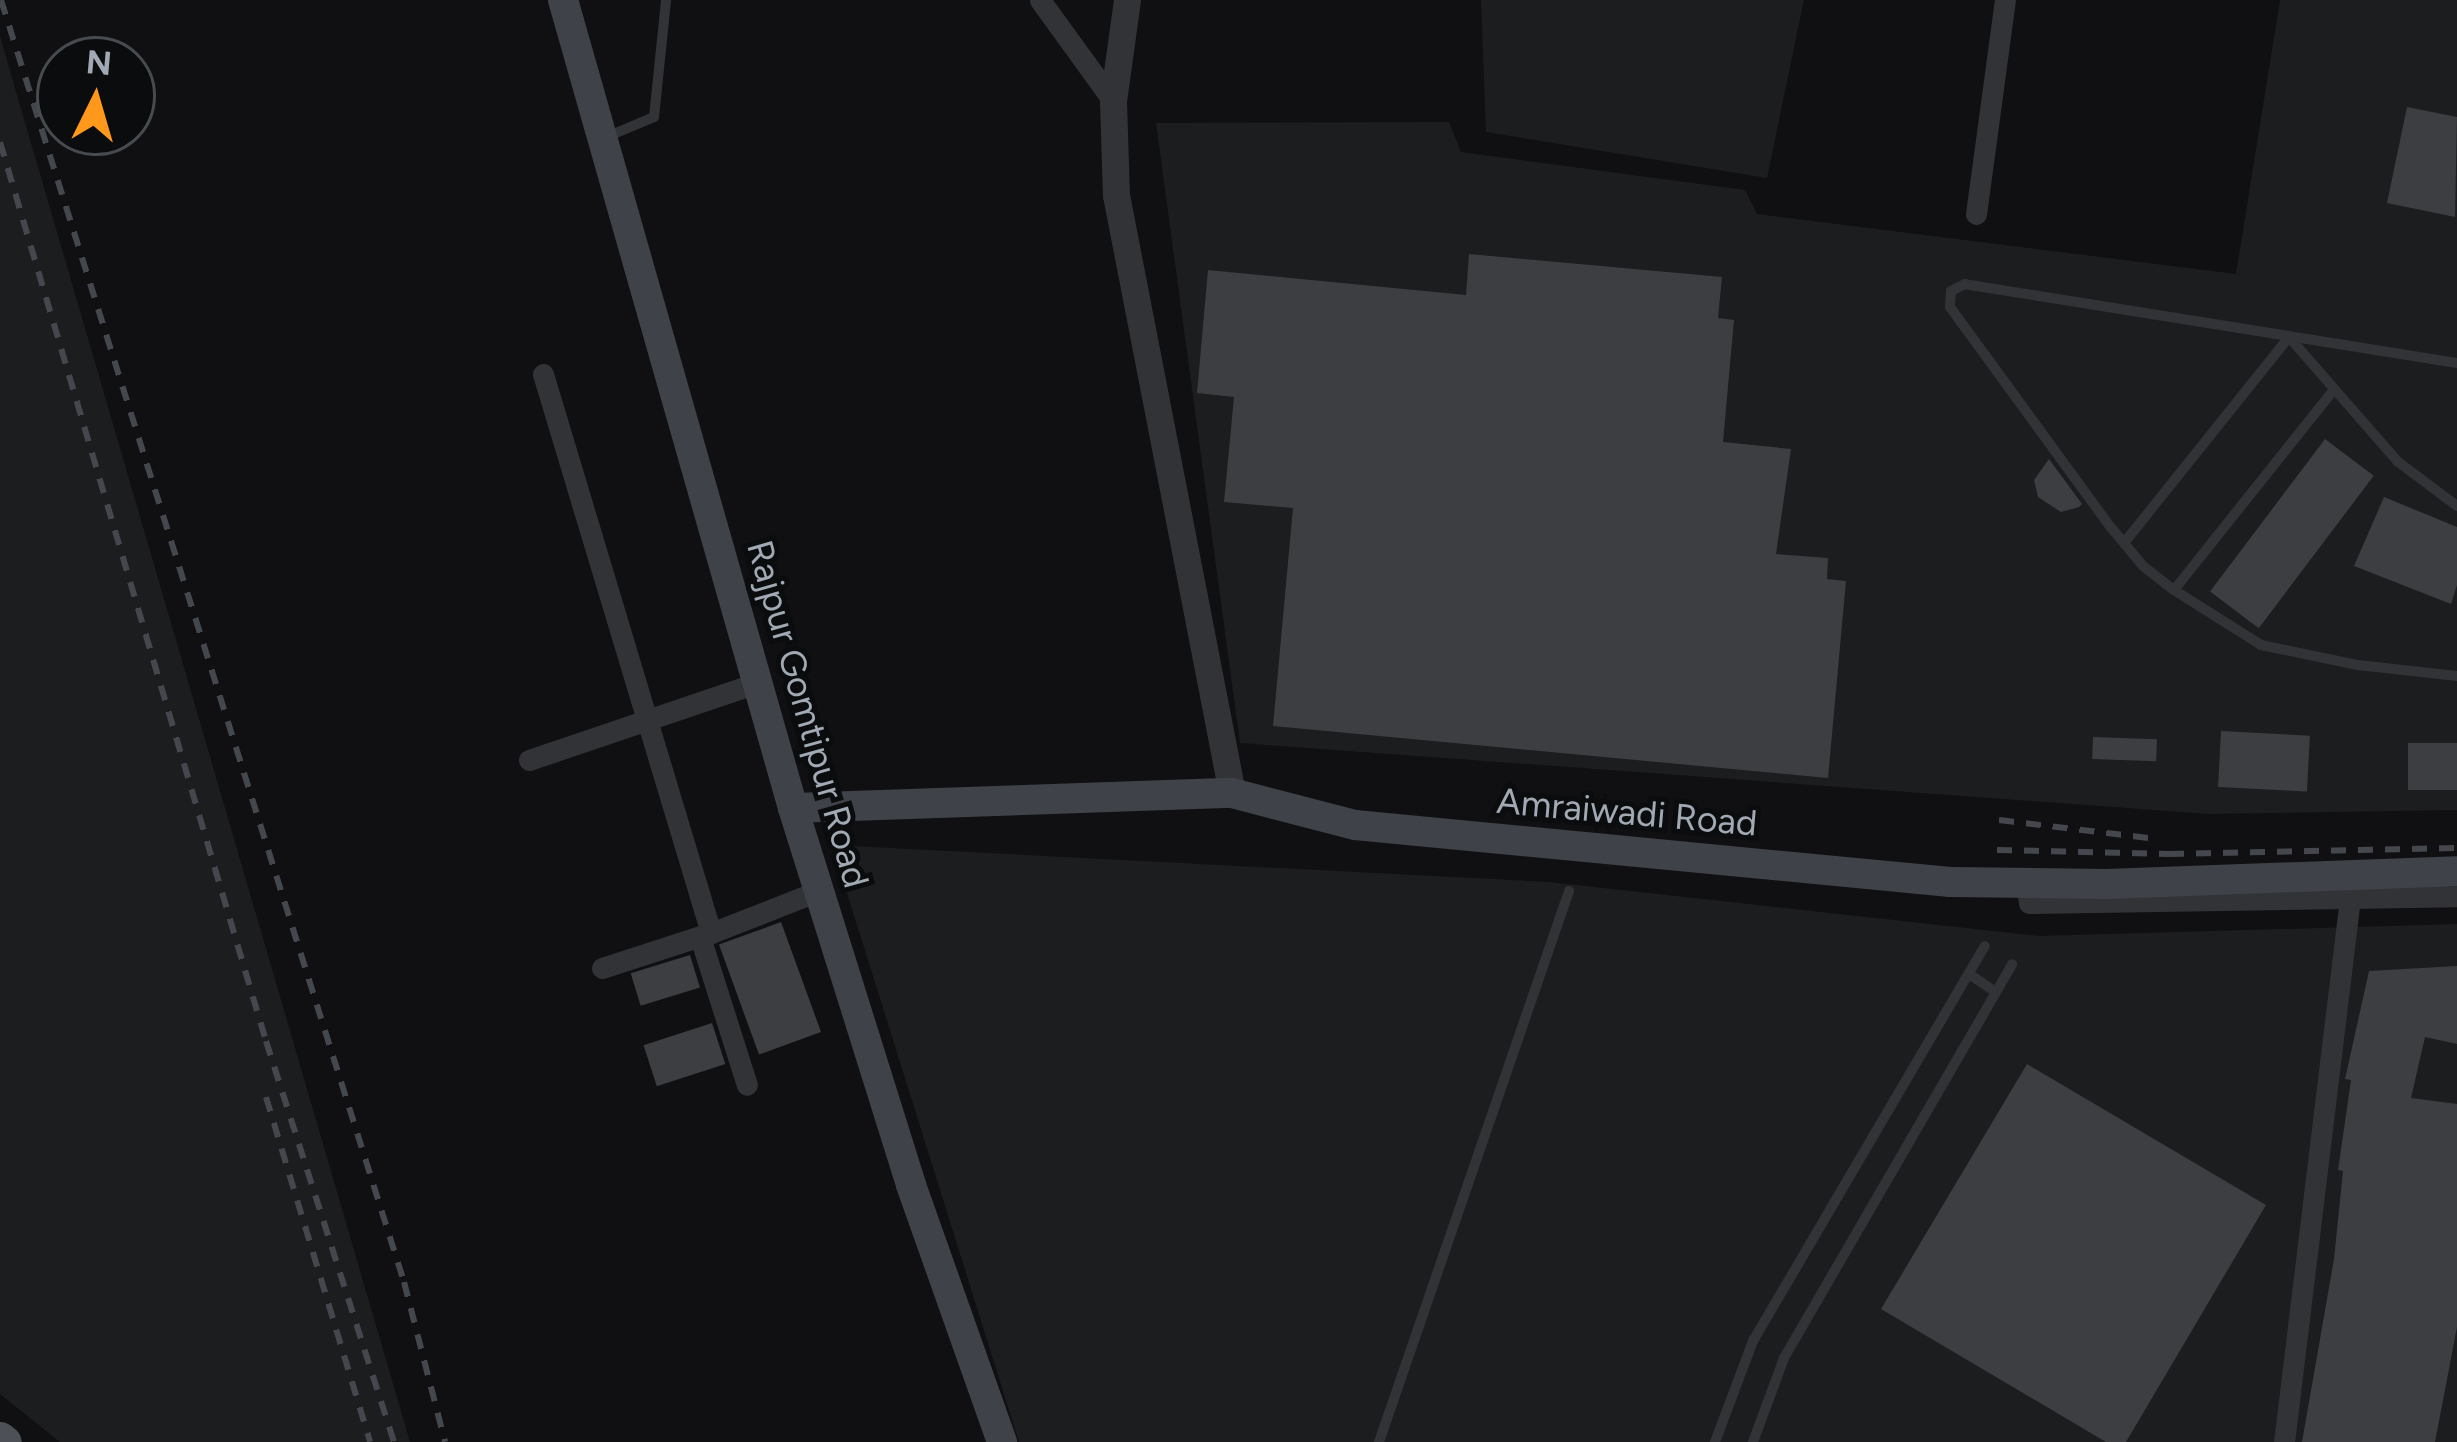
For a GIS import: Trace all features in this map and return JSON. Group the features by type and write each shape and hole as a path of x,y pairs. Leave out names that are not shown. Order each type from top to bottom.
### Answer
{"main road":[{"name":"Rajpur Gomtipur Road","path":"562,0 818,891 911,1185 1002,1442"},
{"name":"Amraiwadi Road","path":"793,808 1232,793 1355,825 1950,882 2457,871"}],"street":[{"path":"1040,0 1113,101"},
{"path":"1127,0 1113,101 1116,195 1232,793"},
{"path":"1976,214 2005,0"},
{"path":"543,374 747,1085"},
{"path":"529,760 758,683"},
{"path":"2026,883 2029,903 2457,896"},
{"path":"602,968 818,891"},
{"path":"2284,1442 2350,898"}],"lane":[{"path":"602,139 654,117 666,0"},
{"path":"2457,363 1965,284 1951,291 1950,307 2124,543 2174,590 2261,645 2358,665 2457,676"},
{"path":"2289,337 2397,461 2457,506"},
{"path":"2124,543 2289,337"},
{"path":"2174,590 2333,391"},
{"path":"1379,1442 1569,891"},
{"path":"1715,1442 1753,1341 1985,946"},
{"path":"1753,1442 1784,1358 2012,964"},
{"path":"1969,974 1996,992"}],"shaded area":[{"path":"1481,0 1804,0 1767,178 1486,132"},
{"path":"2280,0 2457,0 2457,810 2209,814 1240,743 1156,123 1449,122 1461,152 1745,190 1757,214 2236,274"},
{"path":"0,36 410,1442 60,1442 0,1394"},
{"path":"832,845 1549,882 2039,936 2457,924 2457,1442 1019,1442"}],"building":[{"path":"2407,107 2457,117 2455,217 2387,203"},
{"path":"1469,254 1722,277 1718,318 1734,320 1723,442 1791,449 1776,554 1828,558 1827,579 1846,581 1828,778 1273,726 1293,508 1224,502 1234,397 1197,393 1208,270 1466,295"},
{"path":"2325,439 2374,476 2259,628 2210,592"},
{"path":"2049,459 2082,504 2079,507 2061,512 2038,497 2034,480"},
{"path":"2384,497 2457,527 2457,585 2451,604 2354,566"},
{"path":"2221,731 2310,736 2307,792 2218,787"},
{"path":"2093,737 2157,739 2156,761 2092,759"},
{"path":"2408,743 2457,743 2457,790 2408,790"},
{"path":"781,922 821,1032 759,1055 719,945"},
{"path":"690,955 700,988 641,1006 631,973"},
{"path":"2457,966 2457,1044 2425,1037 2411,1098 2457,1104 2457,1327 2435,1442 2302,1442 2334,1259 2343,1171 2338,1170 2351,1080 2345,1079 2369,971"},
{"path":"712,1023 725,1064 657,1086 644,1045"},
{"path":"2027,1064 2266,1205 2126,1442 2106,1442 1881,1309"}],"railway":[{"path":"1,0 404,1282 445,1442"},
{"path":"0,142 266,1041 394,1442"},
{"path":"1999,820 2157,839"},
{"path":"1997,850 2169,854 2457,848"},
{"path":"266,1097 370,1442"}]}
